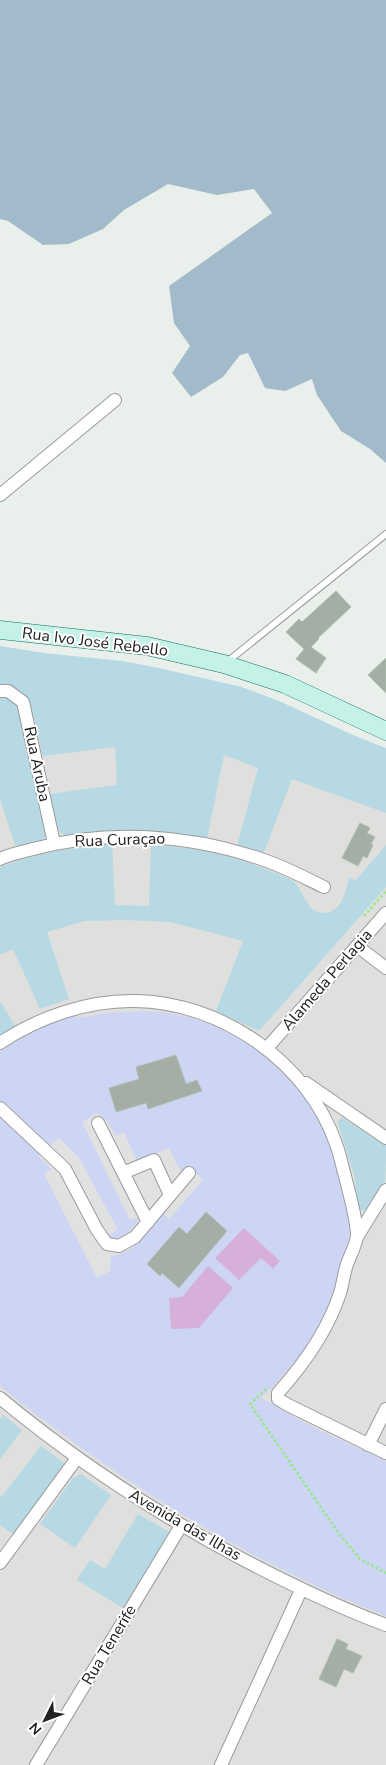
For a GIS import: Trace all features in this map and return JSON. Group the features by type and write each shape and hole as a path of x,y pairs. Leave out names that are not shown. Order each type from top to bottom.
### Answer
{"street":[{"path":"0,495 115,400"},
{"name":"Rua Ivo José Rebello","path":"0,630 147,646 224,664 285,684 386,731"},
{"name":"Rua Aruba","path":"4,691 23,702 54,843"},
{"name":"Rua Curaçao","path":"0,859 54,843 109,837 175,838 232,850 263,859 324,887"},
{"name":"Alameda Perlagia","path":"267,1048 386,913"},
{"path":"358,946 386,968"},
{"path":"0,1043 22,1029 76,1008 113,1002 136,1001 186,1009 203,1014 233,1028 267,1048 296,1076 386,1138"},
{"path":"296,1076 318,1107 336,1143 357,1237"},
{"path":"0,1108 65,1169 97,1230 107,1244 119,1246 135,1237 189,1174"},
{"path":"98,1123 148,1222"},
{"path":"123,1173 154,1160 170,1195"},
{"path":"386,1190 357,1237 346,1266 341,1291 330,1318 310,1356 278,1393 278,1398 288,1405 386,1453"},
{"name":"Avenida das Ilhas","path":"0,1398 77,1458 181,1526 301,1590 386,1625"},
{"path":"368,1445 386,1409"},
{"path":"0,1563 77,1458"},
{"name":"Rua Tenerife","path":"36,1765 181,1526"},
{"path":"221,1765 301,1590"}],"lane":[{"path":"224,664 386,534"}],"path":[{"path":"361,920 386,891"},
{"path":"272,1383 250,1404 336,1532 360,1559 386,1573"}],"shaded area":[{"path":"0,0 386,0 386,463 370,449 341,431 317,395 312,379 285,391 265,388 248,353 240,355 223,377 191,397 172,373 190,346 174,323 169,286 272,213 254,189 217,195 168,184 124,210 103,229 69,244 43,245 8,221 0,219"},
{"path":"0,646 44,653 122,661 159,668 242,687 279,701 386,748 386,813 292,779 263,855 237,846 258,768 224,755 207,839 135,831 67,836 58,829 52,812 49,794 117,785 115,747 43,756 35,723 26,700 11,687 0,686"},
{"path":"0,661 386,787 386,1765 0,1765"},
{"path":"3,697 14,702 18,707 46,835 42,841 16,848 0,799 0,698"},
{"path":"112,843 115,905 149,906 151,846 182,847 212,852 271,871 292,880 312,909 322,913 334,910 339,906 349,877 355,881 386,845 386,887 260,1030 216,1011 243,941 171,922 84,921 47,932 69,999 40,1009 13,949 0,955 0,867 55,851"},
{"path":"0,1001 15,1026 0,1036"},
{"path":"143,1011 169,1013 196,1019 222,1029 247,1043 269,1059 290,1079 307,1100 322,1124 333,1150 346,1204 349,1232 334,1297 322,1324 307,1348 261,1398 311,1426 386,1461 386,1616 283,1570 184,1516 90,1454 0,1386 0,1052 35,1030 74,1015 77,1018 108,1013"},
{"path":"97,1113 106,1120 116,1136 124,1132 137,1161 169,1148 181,1172 188,1165 203,1180 169,1219 163,1213 134,1247 121,1254 111,1256 110,1271 97,1278 44,1174 52,1169 38,1156 59,1138 78,1156 118,1230 108,1236 119,1239 127,1234 139,1217 130,1220 82,1122"},
{"path":"343,1118 386,1145 385,1181 379,1194 362,1211 359,1208 354,1175 338,1124 339,1119"},
{"path":"244,1228 280,1261 273,1269 261,1258 239,1280 215,1258"},
{"path":"208,1266 233,1288 199,1328 171,1329 169,1298 182,1297"},
{"path":"3,1415 22,1430 0,1459 0,1419"},
{"path":"41,1446 63,1462 65,1468 16,1536 0,1525 0,1495 2,1496"},
{"path":"81,1474 111,1495 75,1548 40,1524 73,1478"},
{"path":"138,1514 169,1532 170,1537 126,1610 77,1580 90,1560 105,1569"}],"building":[{"path":"336,591 351,607 311,647 326,658 316,673 296,659 304,649 286,632 299,619 302,622"},
{"path":"386,658 386,693 368,675"},
{"path":"360,823 370,828 367,833 375,837 367,858 363,856 358,866 342,858"},
{"path":"176,1055 186,1084 197,1080 202,1091 148,1109 146,1103 116,1112 109,1088 139,1079 136,1067"},
{"path":"206,1212 227,1231 179,1288 162,1273 160,1276 147,1264 179,1227 187,1234"},
{"path":"337,1639 348,1644 346,1649 362,1656 353,1673 344,1669 336,1687 319,1679"}]}
